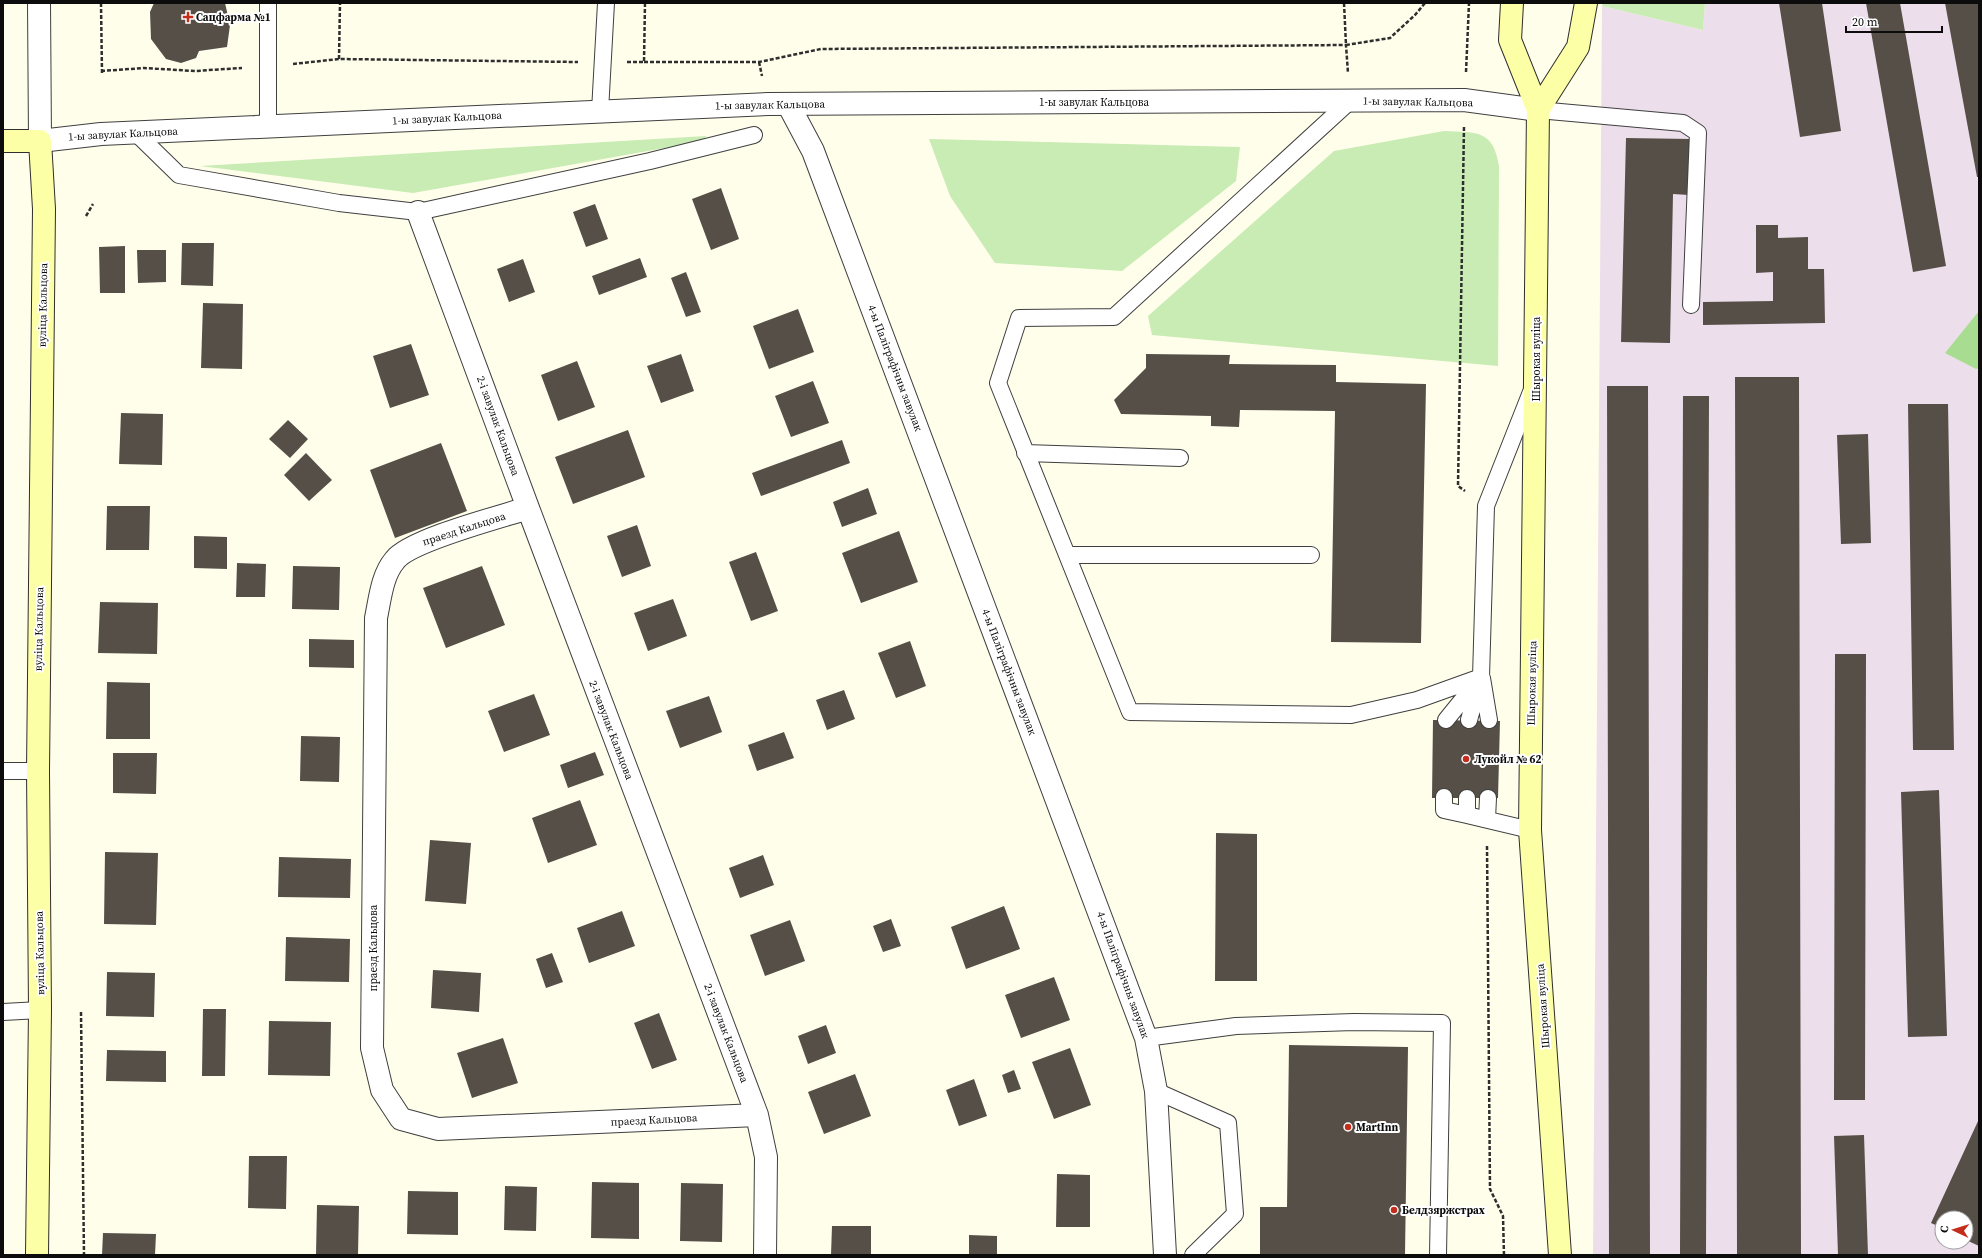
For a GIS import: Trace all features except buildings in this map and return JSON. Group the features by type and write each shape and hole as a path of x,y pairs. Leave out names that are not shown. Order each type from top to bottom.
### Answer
{"main road":[{"name":"Шырокая вуліца","path":"1512,3 1510,40 1538,110 1530,830 1560,1255"},
{"path":"1538,110 1578,46 1586,3"},
{"name":"1-ы завулак Кальцова","path":"3,141 40,140"},
{"name":"вуліца Кальцова","path":"37,1255 40,1010 38,771 44,209 40,140"}],"street":[{"name":"вуліца Кальцова","path":"39,3 40,140"},
{"name":"1-ы завулак Кальцова","path":"40,140 101,134 600,111 788,104 1464,100 1538,110"},
{"name":"4-ы Паліграфічны завулак","path":"788,104 814,151 1146,1038 1156,1091 1164,1255"},
{"name":"2-і завулак Кальцова","path":"418,212 757,1115 766,1157 766,1255"},
{"name":"праезд Кальцова","path":"528,508 415,545 395,560 383,584 376,618 372,1048 382,1090 401,1119 438,1129 757,1115"}],"lane":[{"path":"268,3 268,127"},
{"path":"600,111 604,62 606,3"},
{"path":"1350,101 1114,317 1019,318 998,383 1130,712 1351,715 1416,700 1481,677"},
{"path":"1538,110 1683,123 1698,133 1691,305"},
{"path":"136,133 179,175 340,203 418,212 650,161 754,135"},
{"path":"1489,720 1481,677 1486,506 1536,379"},
{"path":"1025,453 1180,458"},
{"path":"1067,555 1311,555"},
{"path":"1446,720 1481,677"},
{"path":"1469,720 1481,677"},
{"path":"3,771 38,771"},
{"path":"1444,797 1444,810 1530,830"},
{"path":"1467,798 1467,815"},
{"path":"1487,819 1488,798"},
{"path":"3,1012 40,1010"},
{"path":"1146,1038 1236,1026 1354,1022 1442,1023 1438,1255"},
{"path":"1156,1091 1228,1123 1235,1214 1192,1255"}],"path":[{"path":"101,3 101,72 144,68 195,71 339,59 759,62 821,48 1346,45 1390,38 1415,15 1425,3"},
{"path":"339,59 340,3"},
{"path":"644,62 645,3"},
{"path":"1344,3 1346,45"},
{"path":"1469,3 1464,100 1458,486 1486,506"},
{"path":"86,216 93,204"},
{"path":"1487,819 1490,1189 1503,1216 1504,1255"},
{"path":"81,1012 84,1255"}],"shaded area":[{"path":"1705,3 1979,3 1979,1255 1593,1255 1602,6 1703,30"}],"green space":[{"path":"1603,3 1705,3 1703,30 1602,6"},
{"path":"1444,131 1465,132 1481,135 1492,145 1499,166 1498,366 1152,335 1148,316 1334,151"},
{"path":"706,136 704,141 413,193 200,166"},
{"path":"929,139 1240,147 1236,181 1122,271 995,263 950,196"},
{"path":"1979,311 1979,368 1976,369 1945,353"}],"place":[{"name":"Сацфарма №1","path":"188,17"},
{"name":"Лукойл № 62","path":"1466,759"},
{"name":"MartInn","path":"1348,1127"},
{"name":"Белдзяржстрах","path":"1394,1210"}]}
